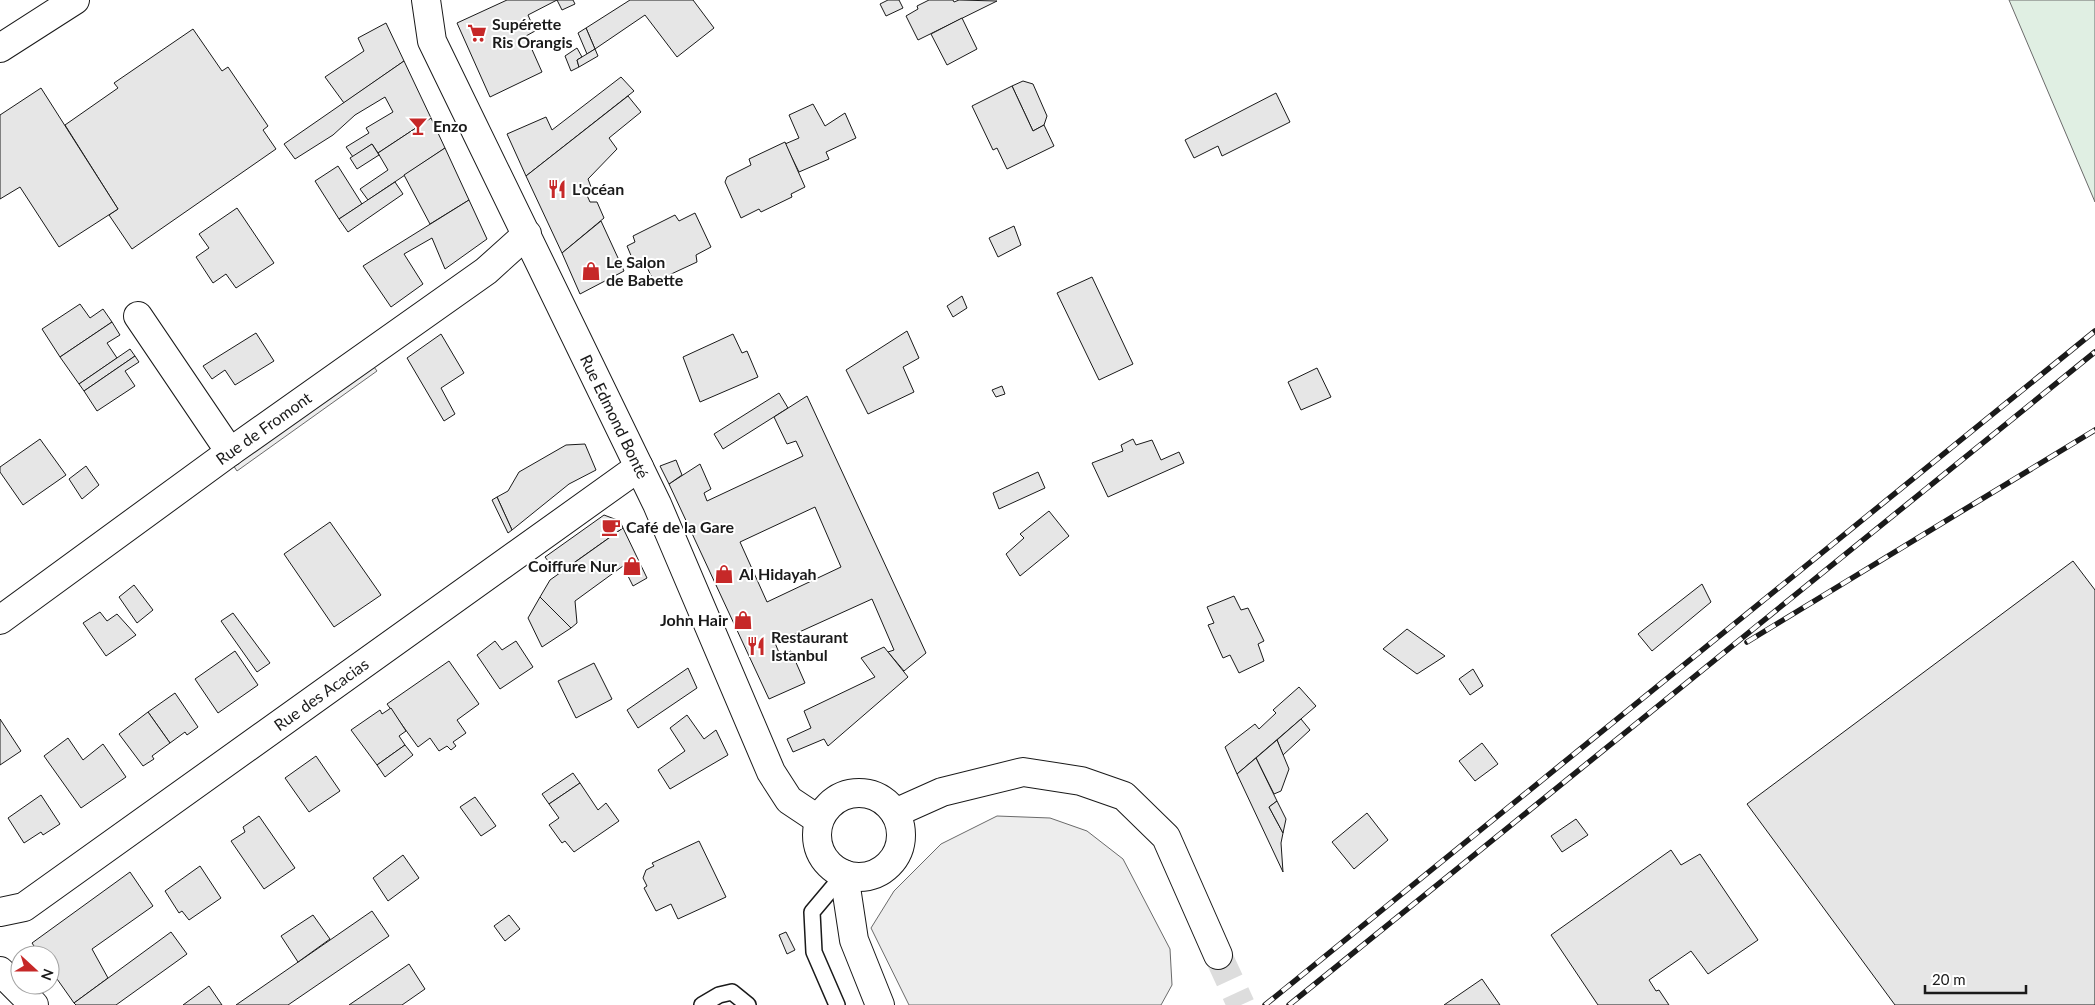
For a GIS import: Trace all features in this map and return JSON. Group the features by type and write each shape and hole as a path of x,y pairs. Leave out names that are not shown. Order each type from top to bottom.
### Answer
{"street":[{"path":"0,48 75,0"},
{"name":"Rue Edmond Bonté","path":"426,0 432,41 639,467 771,772 789,800 819,820"},
{"name":"Rue de Fromont","path":"0,620 230,452 486,271 527,234"},
{"path":"138,316 230,452"},
{"name":"Rue des Acacias","path":"0,912 24,907 639,467"},
{"path":"895,813 942,792 1023,772 1081,782 1124,796 1166,837 1218,955"},
{"path":"861,793 875,796 886,803 895,813 900,825 900,838 891,862 881,870 869,876 857,877 844,874 832,868 823,858 816,834 819,820 825,809 836,800 848,794 861,793"},
{"path":"844,874 854,940 880,1005"},
{"path":"0,971 34,1005"}],"lane":[{"path":"837,1005 814,952 812,912 844,874"},
{"path":"702,1005 719,995 732,992 748,1005"}],"green space":[{"path":"2009,0 2095,0 2095,202"}],"shaded area":[{"path":"371,363 377,371 237,471 231,462"},
{"path":"997,816 1050,818 1087,831 1123,859 1170,949 1172,985 1161,1005 909,1005 871,928 894,891 941,844"}],"building":[{"path":"507,0 557,0 528,15 535,31 526,36 542,72 490,97 457,23"},
{"path":"557,0 573,0 575,4 562,10"},
{"path":"630,0 693,0 714,28 677,57 645,15 595,49 586,28"},
{"path":"888,0 899,0 903,8 886,16 880,4"},
{"path":"929,0 953,0 954,2 959,0 997,1 918,40 906,16 918,9 917,6"},
{"path":"962,18 977,49 947,65 931,34"},
{"path":"386,23 404,61 344,103 325,77 364,51 358,38"},
{"path":"586,28 595,49 587,54 578,33"},
{"path":"193,29 222,71 228,67 268,126 263,130 276,149 132,249 109,215 118,209 65,125 118,88 114,83"},
{"path":"577,48 582,57 577,60 579,67 571,71 565,56"},
{"path":"595,49 598,56 579,67 577,60"},
{"path":"404,61 431,118 378,153 372,144 353,157 346,147 369,133 366,128 393,112 385,97 355,115 333,135 295,159 284,144"},
{"path":"621,77 634,91 526,176 507,134 546,117 552,130"},
{"path":"1023,81 1033,84 1047,116 1044,125 1033,131 1012,86"},
{"path":"1012,86 1033,131 1044,125 1054,146 1007,169 997,148 993,150 972,106"},
{"path":"41,88 118,209 59,247 20,187 0,199 0,115"},
{"path":"1276,93 1290,122 1222,156 1218,146 1194,158 1185,140"},
{"path":"628,96 641,112 609,138 617,149 588,179 591,187 585,191 590,202 597,202 604,218 562,253 526,176"},
{"path":"813,104 825,126 845,113 856,138 826,152 829,159 799,172 785,144 799,138 789,115"},
{"path":"431,118 445,148 368,200 360,189 388,170 378,153"},
{"path":"785,142 805,187 791,194 792,197 761,212 759,209 741,218 725,182 727,177 751,165 749,159"},
{"path":"372,144 379,155 357,169 350,158"},
{"path":"445,148 469,200 430,224 404,175"},
{"path":"338,166 362,204 339,219 315,181"},
{"path":"395,182 403,194 348,232 339,219"},
{"path":"469,200 487,239 445,269 432,238 404,254 423,284 391,307 363,266"},
{"path":"237,208 274,263 236,288 226,274 213,283 196,257 209,248 199,234"},
{"path":"695,213 711,247 696,255 697,262 654,282 644,261 635,265 627,246 635,242 633,236 675,215 679,221"},
{"path":"601,221 624,271 580,294 562,253"},
{"path":"1014,226 1021,245 998,257 989,238"},
{"path":"1092,277 1133,364 1099,380 1057,293"},
{"path":"962,296 967,308 953,317 947,306"},
{"path":"80,304 90,318 103,309 112,322 60,357 42,329"},
{"path":"112,322 120,335 107,343 117,358 79,384 60,357"},
{"path":"907,331 919,358 903,367 914,392 868,414 846,370"},
{"path":"256,333 274,361 235,385 225,370 212,379 203,366"},
{"path":"441,334 464,373 441,388 455,414 444,421 407,358"},
{"path":"733,334 742,353 747,351 758,377 700,402 683,357"},
{"path":"130,349 135,356 84,391 79,384"},
{"path":"135,356 139,362 125,371 135,386 97,411 84,391"},
{"path":"1317,368 1331,397 1301,410 1288,382"},
{"path":"1002,386 1005,394 996,397 992,390"},
{"path":"779,393 788,408 723,449 714,434"},
{"path":"807,396 926,653 904,671 888,652 894,650 872,599 775,643 780,655 791,651 805,683 769,699 669,484 700,464 711,489 704,493 707,501 803,456 796,441 787,444 774,417","holes":["815,507 841,567 767,602 740,542"]},
{"path":"40,439 66,475 23,505 0,472 0,467"},
{"path":"1133,439 1136,445 1152,440 1161,460 1179,452 1184,463 1108,497 1092,463 1123,451 1121,445"},
{"path":"585,444 596,470 569,484 512,530 497,497 508,491 519,472 566,445"},
{"path":"676,460 682,475 669,484 660,466"},
{"path":"86,466 99,485 82,499 69,479"},
{"path":"1038,472 1045,488 999,509 993,493"},
{"path":"497,497 512,530 508,533 492,500"},
{"path":"1049,511 1069,536 1020,576 1006,554 1024,538 1020,534"},
{"path":"604,515 620,521 623,528 558,574 545,557"},
{"path":"330,522 381,595 334,627 284,554"},
{"path":"623,528 647,578 633,586 623,566 575,601 577,623 571,628 540,597 550,580"},
{"path":"2073,561 2095,590 2095,1005 1895,1005 1747,804"},
{"path":"1702,584 1711,602 1652,651 1638,634"},
{"path":"134,585 153,610 137,623 119,597"},
{"path":"1234,596 1241,610 1248,608 1264,641 1258,644 1264,661 1239,673 1230,655 1223,658 1208,625 1214,623 1207,607"},
{"path":"540,597 571,628 542,647 528,618"},
{"path":"100,612 107,621 117,614 136,635 106,656 83,623"},
{"path":"233,613 270,663 257,672 221,621"},
{"path":"1407,629 1445,656 1417,674 1383,649"},
{"path":"495,641 502,650 516,641 533,667 500,689 477,655"},
{"path":"884,647 908,677 828,746 824,739 793,752 787,739 811,728 804,711 875,677 861,658"},
{"path":"235,651 258,685 218,713 195,679"},
{"path":"449,661 479,704 457,720 466,733 453,742 456,746 451,750 447,746 439,751 430,738 418,747 387,704"},
{"path":"594,663 612,699 576,718 558,681"},
{"path":"688,668 697,688 638,728 627,710"},
{"path":"1473,669 1483,686 1470,695 1459,679"},
{"path":"1299,687 1316,706 1237,774 1225,747 1255,724 1259,729 1276,713 1273,710"},
{"path":"175,693 198,727 187,735 185,732 170,743 148,712"},
{"path":"391,708 406,731 399,736 405,745 377,765 351,730 380,710 382,714"},
{"path":"148,712 170,743 152,756 154,759 143,766 119,734"},
{"path":"687,715 704,739 716,730 728,755 670,789 658,770 685,751 670,728"},
{"path":"0,719 21,751 0,765"},
{"path":"1301,719 1310,730 1283,755 1277,740"},
{"path":"68,738 83,760 103,744 126,777 81,808 44,756"},
{"path":"1277,740 1289,769 1281,791 1274,794 1256,758"},
{"path":"1482,743 1498,764 1475,781 1459,761"},
{"path":"405,745 413,755 385,777 377,765"},
{"path":"316,756 340,791 309,812 285,778"},
{"path":"1256,758 1277,801 1269,807 1283,833 1281,843 1283,872 1237,774"},
{"path":"573,773 580,783 549,804 542,794"},
{"path":"580,783 598,810 606,803 619,821 574,852 565,841 562,843 549,825 559,818 549,804"},
{"path":"41,795 60,824 43,835 41,832 24,843 8,818"},
{"path":"475,797 496,826 481,836 460,807"},
{"path":"1277,801 1286,819 1283,833 1269,807"},
{"path":"1367,813 1388,840 1354,869 1332,842"},
{"path":"259,816 295,868 264,889 231,841 245,832 243,827"},
{"path":"1576,819 1588,835 1562,852 1551,836"},
{"path":"699,841 726,897 678,919 671,904 656,911 644,888 647,886 643,878 646,870 654,866 652,863"},
{"path":"1671,850 1681,865 1700,854 1758,940 1708,974 1691,951 1649,980 1656,991 1659,990 1669,1005 1598,1005 1551,935"},
{"path":"403,855 419,878 388,901 373,878"},
{"path":"200,866 221,898 189,920 182,911 179,913 165,891"},
{"path":"130,872 153,906 92,949 108,978 74,1003 60,983 60,945 33,945 32,943"},
{"path":"372,911 389,936 288,1005 236,1005"},
{"path":"313,915 330,939 298,962 281,936"},
{"path":"509,915 520,929 505,941 494,926"},
{"path":"171,932 187,954 116,1005 76,1005 74,1003"},
{"path":"786,932 795,950 787,954 779,935"},
{"path":"409,964 425,989 402,1005 349,1005"},
{"path":"1482,979 1500,1005 1444,1005"},
{"path":"209,986 222,1005 183,1005"}],"tunnel":[{"path":"1218,955 1241,1005"}],"railway":[{"path":"1265,1005 2095,331"},
{"path":"1289,1005 2095,352"},
{"path":"1747,642 2095,430"}],"place":[{"name":"Supérette Ris Orangis","path":"477,33"},
{"name":"Enzo","path":"418,126"},
{"name":"L'océan","path":"557,189"},
{"name":"Le Salon de Babette","path":"591,271"},
{"name":"Café de la Gare","path":"611,527"},
{"name":"Coiffure Nur","path":"632,566"},
{"name":"Al Hidayah","path":"724,574"},
{"name":"John Hair","path":"743,620"},
{"name":"Restaurant Istanbul","path":"756,646"}]}
